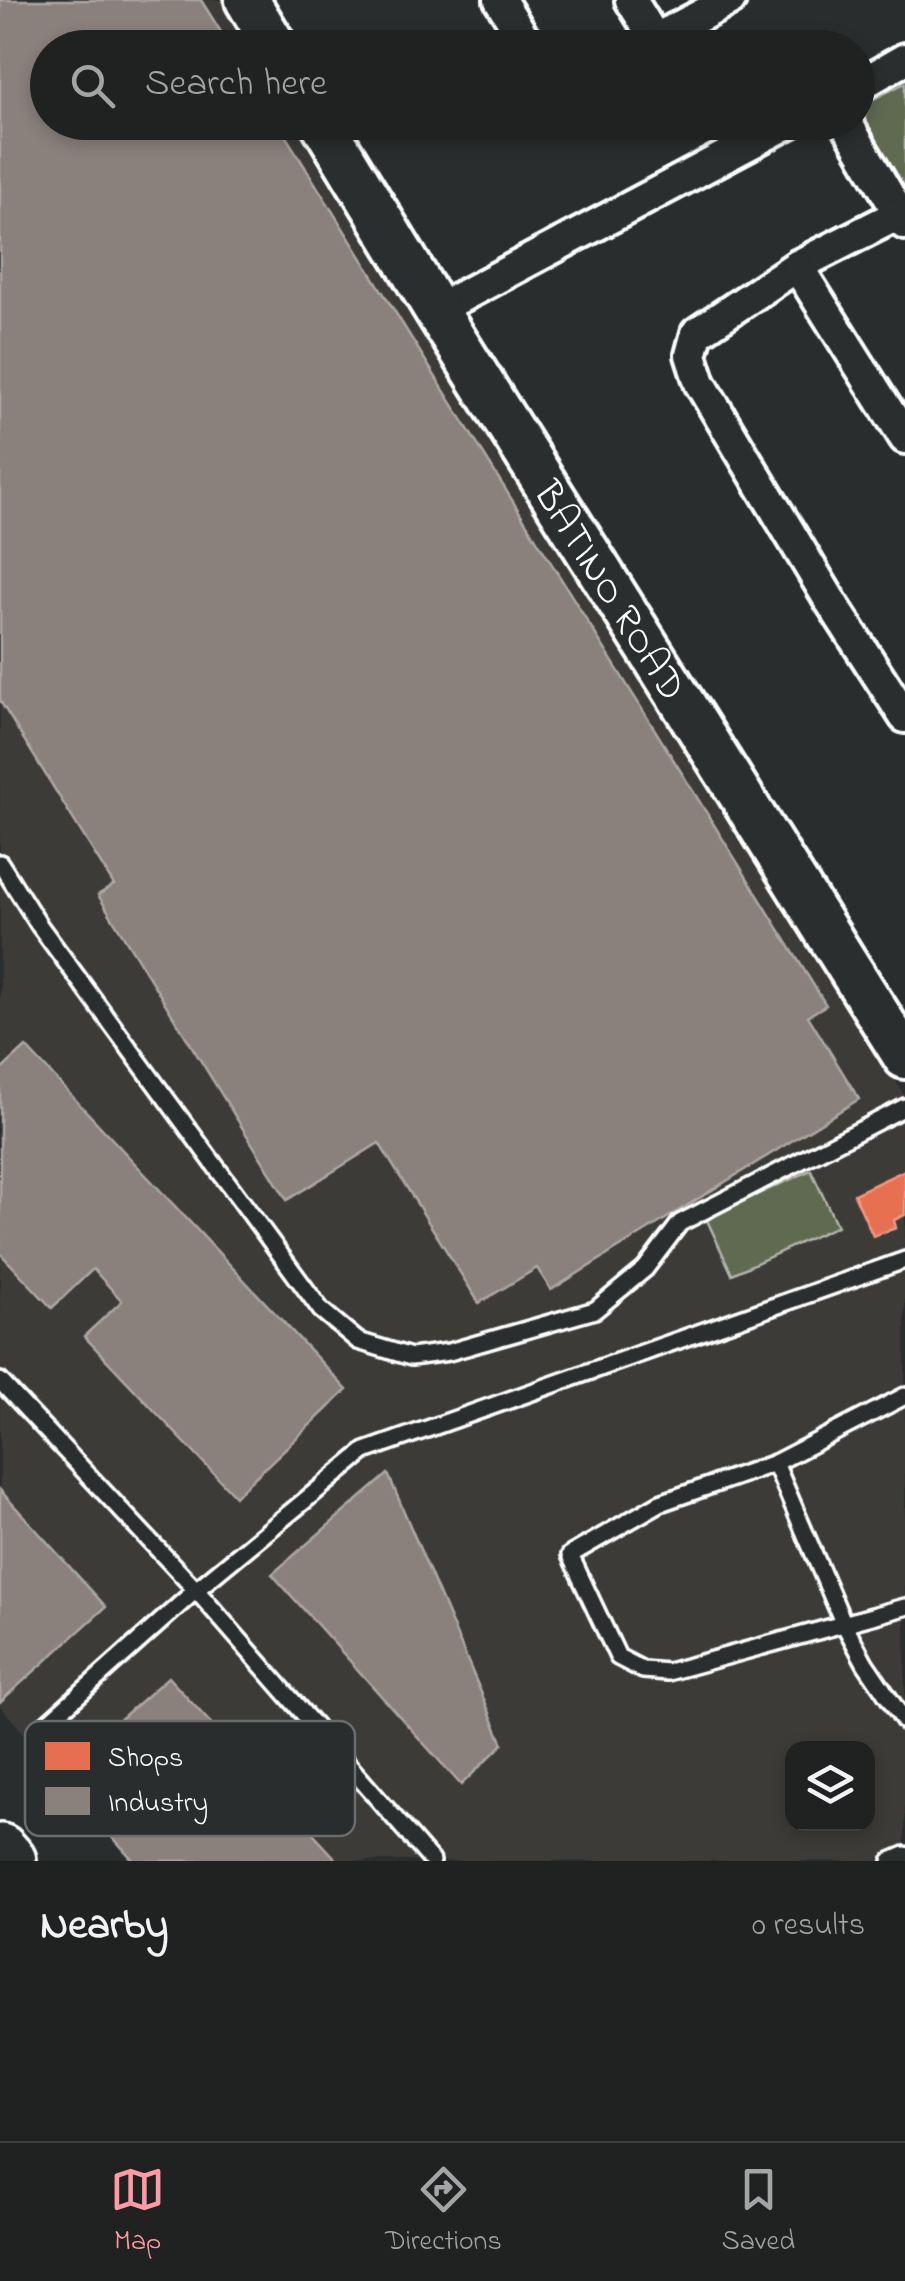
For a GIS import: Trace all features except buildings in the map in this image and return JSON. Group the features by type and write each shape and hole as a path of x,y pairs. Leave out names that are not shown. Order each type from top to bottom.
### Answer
{"highway":[{"path":"0,1852 8,1861"}],"main road":[{"path":"247,0 265,30"},
{"name":"BATINO ROAD","path":"333,140 905,1057"}],"street":[{"path":"500,0 519,30"},
{"path":"631,0 642,30"},
{"path":"672,30 730,0"},
{"path":"875,76 905,59"},
{"path":"436,310 756,140"},
{"path":"856,140 902,219 797,266 696,333 692,364 830,602 905,717"},
{"path":"797,266 905,438"}],"lane":[{"path":"0,863 39,926 321,1310 358,1341 411,1357 449,1352 595,1310 646,1269 680,1223 905,1107"},
{"path":"48,1721 196,1590 366,1451 905,1260"},
{"path":"0,1381 196,1590 310,1721"},
{"path":"905,1396 775,1462 660,1502 570,1555 618,1657 642,1670 668,1672 905,1607"},
{"path":"775,1462 843,1622 905,1722"},
{"path":"355,1773 432,1861"},
{"path":"891,1861 905,1855"}],"shaded area":[{"path":"0,0 223,0 242,30 30,30 30,140 307,140 435,351 905,1096 905,1861 137,1861 115,1836 355,1836 355,1721 25,1721 25,1734 0,1706"}],"green space":[{"path":"905,83 905,191 873,140 875,98"},
{"path":"811,1170 837,1226 732,1274 706,1218"}]}
